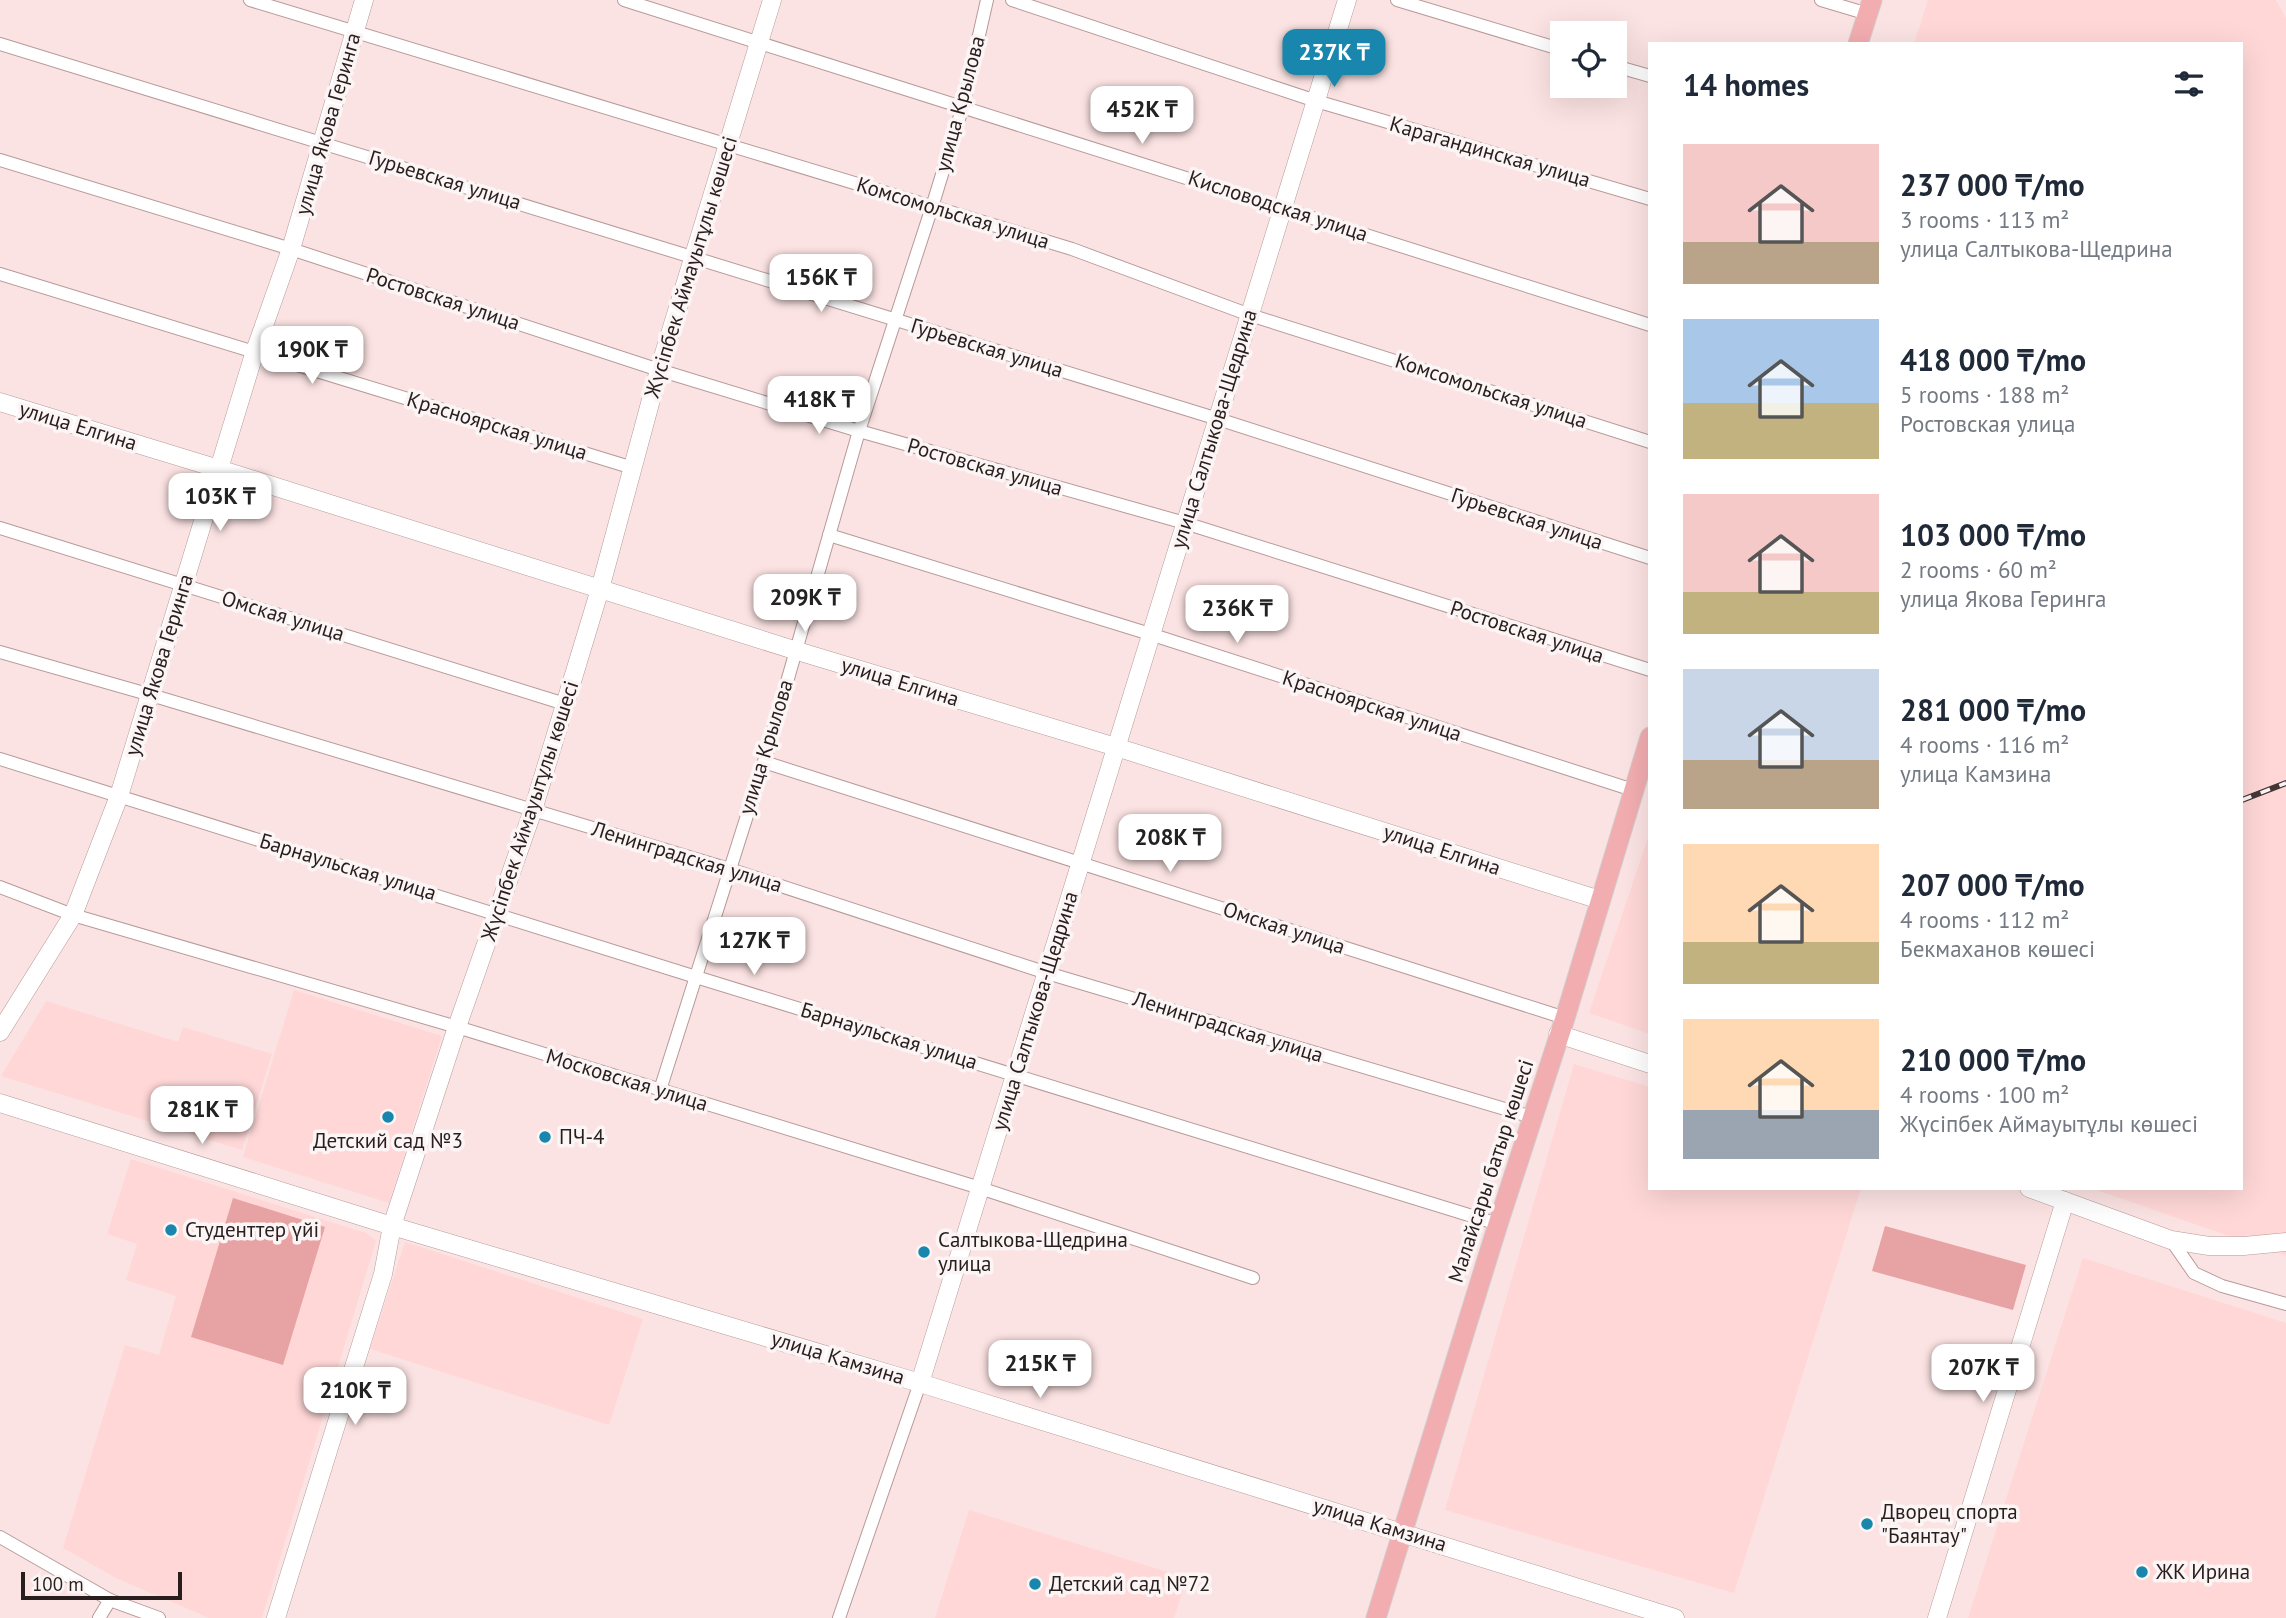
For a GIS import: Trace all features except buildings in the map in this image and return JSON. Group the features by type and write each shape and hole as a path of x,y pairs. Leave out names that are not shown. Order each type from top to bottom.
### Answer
{"main road":[{"path":"1859,42 1870,7"},
{"name":"Малайсары батыр көшесі","path":"1376,1618 1648,743"}],"street":[{"name":"Комсомольская улица","path":"250,0 1072,249 1250,315 1648,441"},
{"name":"улица Якова Геринга","path":"0,1032 73,915 119,796 255,351 291,249 364,0"},
{"name":"Кисловодская улица","path":"624,0 1648,324"},
{"name":"Жүсіпбек Аймауытұлы көшесі","path":"276,1618 383,1273 392,1226 457,1027 533,810 600,589 659,370 772,0"},
{"name":"улица Крылова","path":"660,1090 764,762 859,431 963,107 987,0"},
{"name":"Карагандинская улица","path":"1012,0 1316,101 1648,197"},
{"name":"улица Салтыкова-Щедрина","path":"839,1618 920,1382 1347,0"},
{"path":"1397,0 1550,46"},
{"path":"1821,0 1870,7"},
{"name":"Гурьевская улица","path":"0,44 1218,419 1648,557"},
{"path":"1627,69 1648,75"},
{"name":"Ростовская улица","path":"0,160 291,249 659,370 859,431 1185,523 1648,669"},
{"name":"Красноярская улица","path":"0,274 632,468"},
{"name":"улица Елгина","path":"0,402 794,650 1116,747 1600,900"},
{"name":"Омская улица","path":"0,528 565,704"},
{"name":"Красноярская улица","path":"829,535 1150,634 1633,790"},
{"name":"Ленинградская улица","path":"0,652 729,869 1046,973 1532,1117"},
{"name":"Барнаульская улица","path":"0,759 1498,1224"},
{"name":"Омская улица","path":"764,762 1081,863 1562,1026"},
{"name":"Московская улица","path":"0,887 73,915 457,1027 980,1188 1253,1278"},
{"path":"1562,1026 1648,1063"},
{"name":"улица Камзина","path":"0,1102 392,1226 920,1382 1675,1618"},
{"path":"2035,1190 2171,1240 2244,1246 2286,1242"},
{"path":"1937,1618 2066,1201"},
{"path":"2171,1240 2194,1273 2222,1286 2286,1304"},
{"path":"0,1537 110,1600 159,1618"},
{"path":"99,1618 110,1600"}],"shaded area":[{"path":"1928,0 2276,0 2286,18 2286,1256 2097,1190 2243,1190 2243,42 1915,42"},
{"path":"1648,838 1648,1033 1589,1013"},
{"path":"294,990 442,1036 389,1203 243,1157"},
{"path":"46,1001 178,1042 183,1027 272,1054 242,1150 1,1076"},
{"path":"1574,1064 1648,1086 1648,1190 1860,1190 1734,1593 1445,1510"},
{"path":"131,1159 366,1233 376,1241 262,1618 209,1618 116,1578 63,1548 125,1345 159,1355 176,1296 126,1280 137,1244 107,1234"},
{"path":"233,1198 325,1227 283,1365 191,1337"},
{"path":"1885,1226 2026,1265 2013,1310 1872,1271"},
{"path":"405,1242 643,1319 609,1425 370,1349"},
{"path":"2083,1258 2286,1323 2286,1618 1968,1618"},
{"path":"969,1510 1187,1578 1174,1618 935,1618"}],"railway":[{"path":"2243,800 2286,783"}],"place":[{"name":"Детский сад №3","path":"388,1117"},
{"name":"ПЧ-4","path":"545,1137"},
{"name":"Студенттер үйі","path":"171,1230"},
{"name":"Салтыкова-Щедрина улица","path":"924,1252"},
{"name":"Дворец спорта \"Баянтау\"","path":"1867,1524"},
{"name":"ЖК Ирина","path":"2142,1572"},
{"name":"Детский сад №72","path":"1035,1584"}]}
